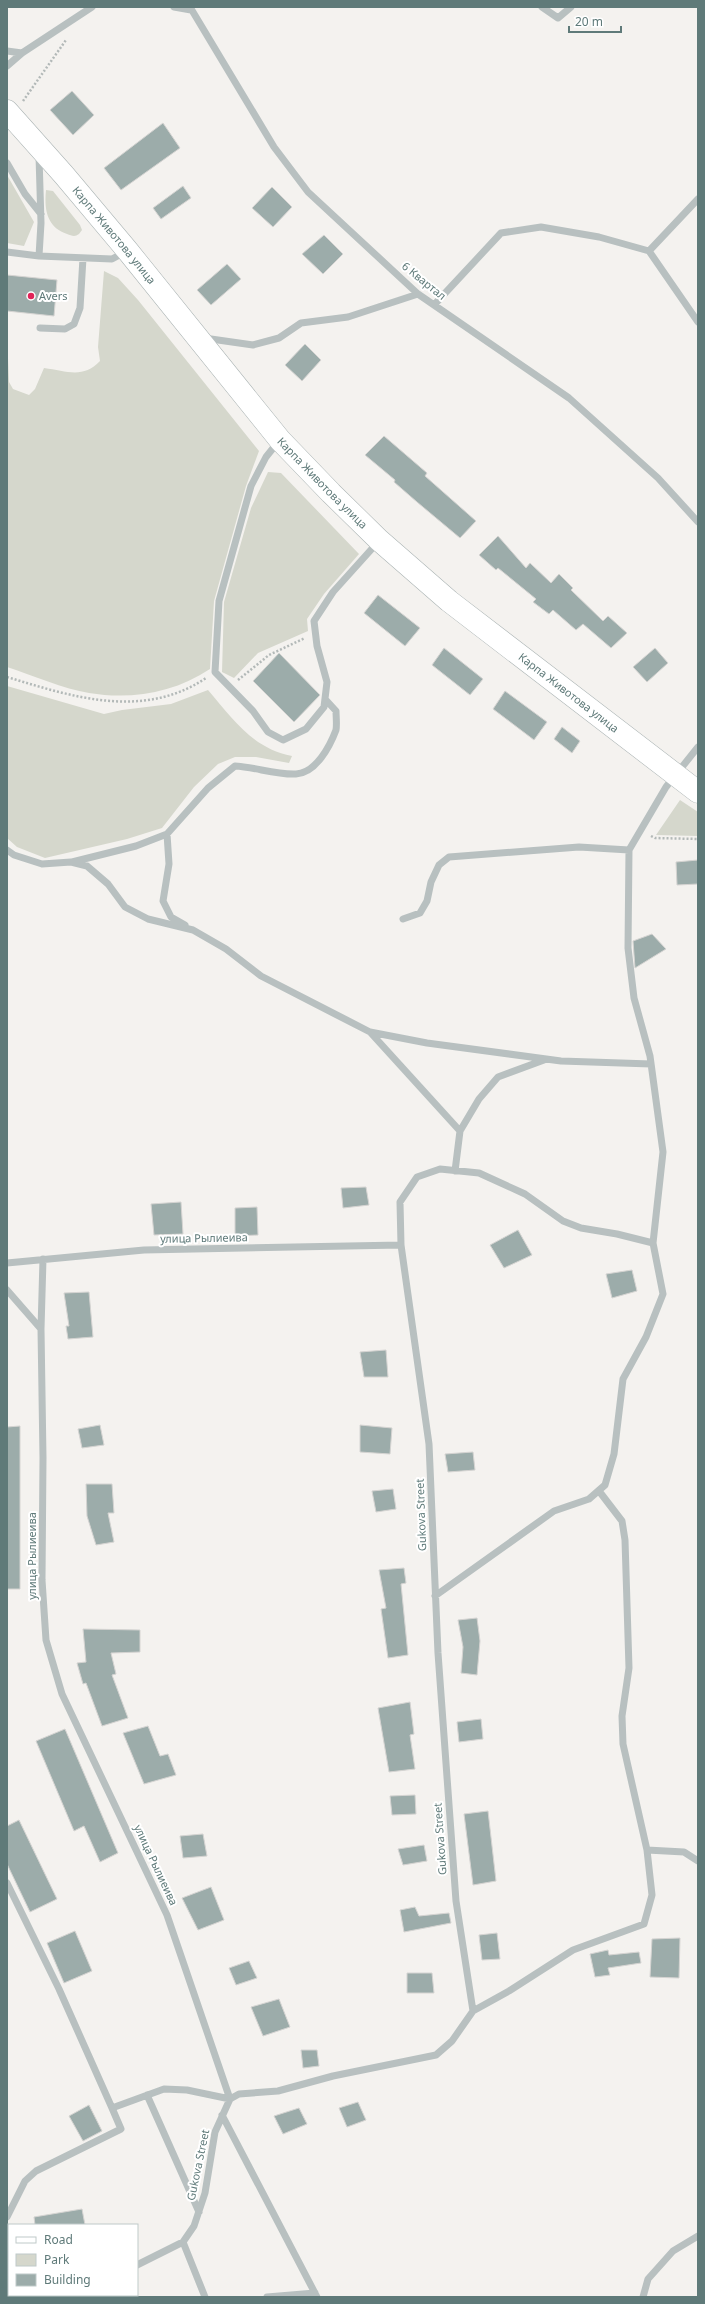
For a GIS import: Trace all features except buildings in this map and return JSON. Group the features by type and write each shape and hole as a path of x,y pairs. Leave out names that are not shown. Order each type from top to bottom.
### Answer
{"main road":[{"name":"Карпа Животова улица","path":"10,114 127,250 280,440 379,540 449,600 698,792"}],"street":[{"path":"7,66 22,53 92,7"},
{"path":"174,7 190,9"},
{"path":"542,7 558,18 571,7"},
{"name":"6 Квартал","path":"190,9 274,147 308,192 418,294 569,398 658,478 698,522"},
{"path":"7,51 22,53"},
{"path":"37,144 40,165 41,214 39,256"},
{"path":"7,163 25,194 41,214"},
{"path":"649,251 698,199"},
{"path":"434,305 501,233 541,227 599,237 649,251 698,322"},
{"path":"7,252 39,256 112,259 127,250"},
{"path":"40,328 65,329 74,324 80,308 83,258"},
{"path":"198,337 253,345 279,338 301,323 348,317 418,294"},
{"path":"280,440 266,457 251,486 219,601 215,672 253,711 268,732 283,740 306,729 324,707 327,682 314,621 334,592 379,540"},
{"path":"7,850 14,855 42,864 71,862 136,846 167,834 208,788 235,766 251,767 298,775 314,766 327,749 336,728 336,711 325,699"},
{"path":"435,1596 554,1511 589,1499 605,1485 614,1454 623,1379 646,1337 663,1294 653,1243 663,1152 651,1064 634,998 628,948 629,850 666,787 698,747"},
{"path":"167,834 169,864 163,901 171,917 226,949 261,976 370,1032 427,1043 546,1059 651,1064"},
{"path":"403,919 420,913 427,901 431,882 436,871 449,857 580,847 629,850"},
{"path":"71,862 87,866 108,884 125,907 148,920 193,930"},
{"path":"370,1032 460,1130"},
{"path":"455,1171 460,1130 478,1099 498,1077 546,1059"},
{"name":"Gukova Street","path":"473,2010 456,1901 438,1653 429,1444 401,1245 400,1202 417,1177 440,1169 479,1173 524,1194 563,1221 581,1228 617,1234 653,1243"},
{"name":"улица Рылиеива","path":"7,1263 144,1250 401,1245"},
{"name":"улица Рылиеива","path":"44,1259 41,1329 43,1458 42,1580 46,1640 62,1694 167,1915 230,2099"},
{"path":"7,1290 41,1329"},
{"path":"112,2108 164,2089 179,2090 230,2099 239,2094 278,2091 333,2076 436,2055 452,2041 473,2010 509,1991 573,1950 644,1924 652,1895 647,1850 623,1744 622,1716 630,1668 625,1540 622,1520 599,1491"},
{"path":"647,1850 684,1852 698,1861"},
{"path":"7,1883 59,1989 121,2129 36,2171 25,2181 7,2217"},
{"path":"147,2095 199,2212"},
{"name":"Gukova Street","path":"183,2242 194,2226 199,2212 205,2193 215,2132 230,2099"},
{"path":"222,2114 316,2295 267,2297"},
{"path":"643,2297 648,2279 673,2251 698,2236"},
{"path":"138,2264 183,2242 205,2297"}],"path":[{"path":"10,114 69,35"},
{"path":"231,687 269,655 290,644 316,634"},
{"path":"7,677 69,696 108,702 151,700 191,688 215,672"},
{"path":"641,830 655,838 698,839"}],"green space":[{"path":"7,175 34,222 24,246 7,243"},
{"path":"46,190 53,191 80,225 82,230 79,234 73,236 60,231 51,222 46,211"},
{"path":"104,271 118,278 138,300 259,451 246,486 214,601 210,669 182,684 167,689 152,693 121,696 79,691 7,667 7,334 9,382 13,389 29,395 35,389 44,368 67,372 81,372 94,367 100,361 98,347"},
{"path":"268,472 281,473 359,554 324,594 307,619 308,631 258,653 234,678 222,672 224,602 251,508"},
{"path":"7,686 104,714 122,710 171,704 208,690 235,722 254,739 278,752 292,756 289,763 256,757 235,757 218,764 194,787 162,828 127,839 45,858 17,847 7,838"},
{"path":"680,800 698,812 698,836 656,835"}],"place":[{"name":"Avers","path":"31,296"}]}
